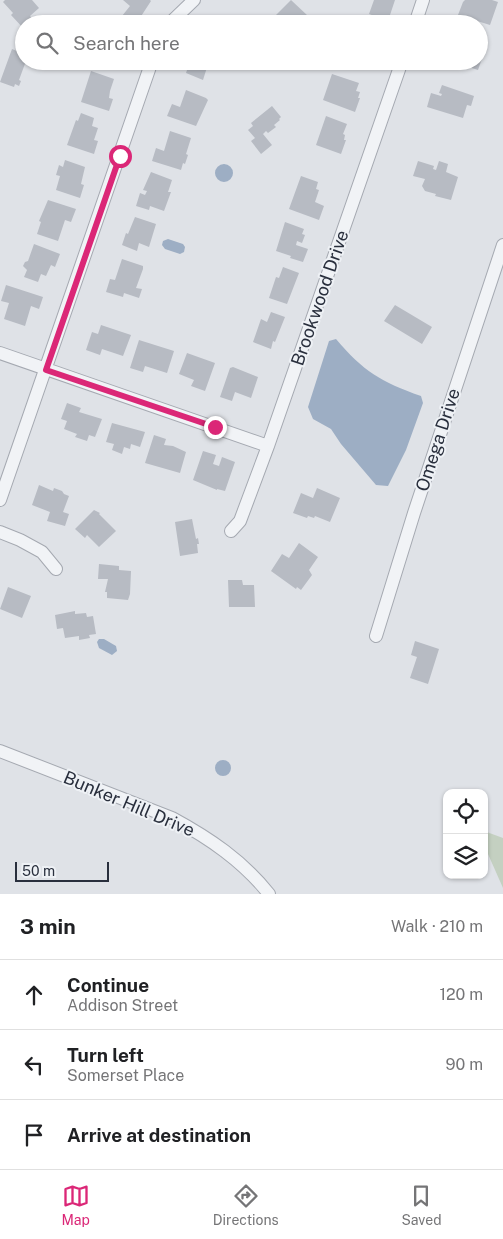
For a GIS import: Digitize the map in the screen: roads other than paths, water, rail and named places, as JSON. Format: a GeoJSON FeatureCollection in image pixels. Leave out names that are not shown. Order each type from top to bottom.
{"type":"FeatureCollection","features":[{"type":"Feature","properties":{"kind":"street"},"geometry":{"type":"LineString","coordinates":[[178,15],[194,0]]}},
{"type":"Feature","properties":{"kind":"street"},"geometry":{"type":"LineString","coordinates":[[418,15],[423,0]]}},
{"type":"Feature","properties":{"kind":"street"},"geometry":{"type":"LineString","coordinates":[[0,500],[149,70]]}},
{"type":"Feature","properties":{"kind":"street","name":"Brookwood Drive"},"geometry":{"type":"LineString","coordinates":[[231,531],[240,522],[268,446],[399,70]]}},
{"type":"Feature","properties":{"kind":"street","name":"Omega Drive"},"geometry":{"type":"LineString","coordinates":[[376,636],[411,522],[503,245]]}},
{"type":"Feature","properties":{"kind":"street"},"geometry":{"type":"LineString","coordinates":[[0,353],[268,446]]}},
{"type":"Feature","properties":{"kind":"street"},"geometry":{"type":"LineString","coordinates":[[0,532],[42,552],[56,569]]}},
{"type":"Feature","properties":{"kind":"street","name":"Bunker Hill Drive"},"geometry":{"type":"LineString","coordinates":[[0,750],[172,818],[196,831],[243,866],[269,894]]}},
{"type":"Feature","properties":{"kind":"water"},"geometry":{"type":"Polygon","coordinates":[[[224,164],[230,167],[233,173],[230,179],[224,182],[218,179],[215,173],[218,167],[224,164]]]}},
{"type":"Feature","properties":{"kind":"water"},"geometry":{"type":"Polygon","coordinates":[[[168,239],[183,244],[185,247],[184,252],[180,254],[165,249],[162,245],[163,241],[168,239]]]}},
{"type":"Feature","properties":{"kind":"water"},"geometry":{"type":"Polygon","coordinates":[[[336,339],[355,359],[374,374],[395,386],[421,396],[423,403],[406,450],[388,486],[376,485],[341,444],[331,429],[313,419],[308,407],[329,341],[336,339]]]}},
{"type":"Feature","properties":{"kind":"water"},"geometry":{"type":"Polygon","coordinates":[[[99,639],[104,639],[116,646],[117,651],[112,655],[99,648],[97,642],[99,639]]]}},
{"type":"Feature","properties":{"kind":"water"},"geometry":{"type":"Polygon","coordinates":[[[220,760],[226,760],[231,765],[229,774],[220,776],[215,771],[215,765],[220,760]]]}}]}
